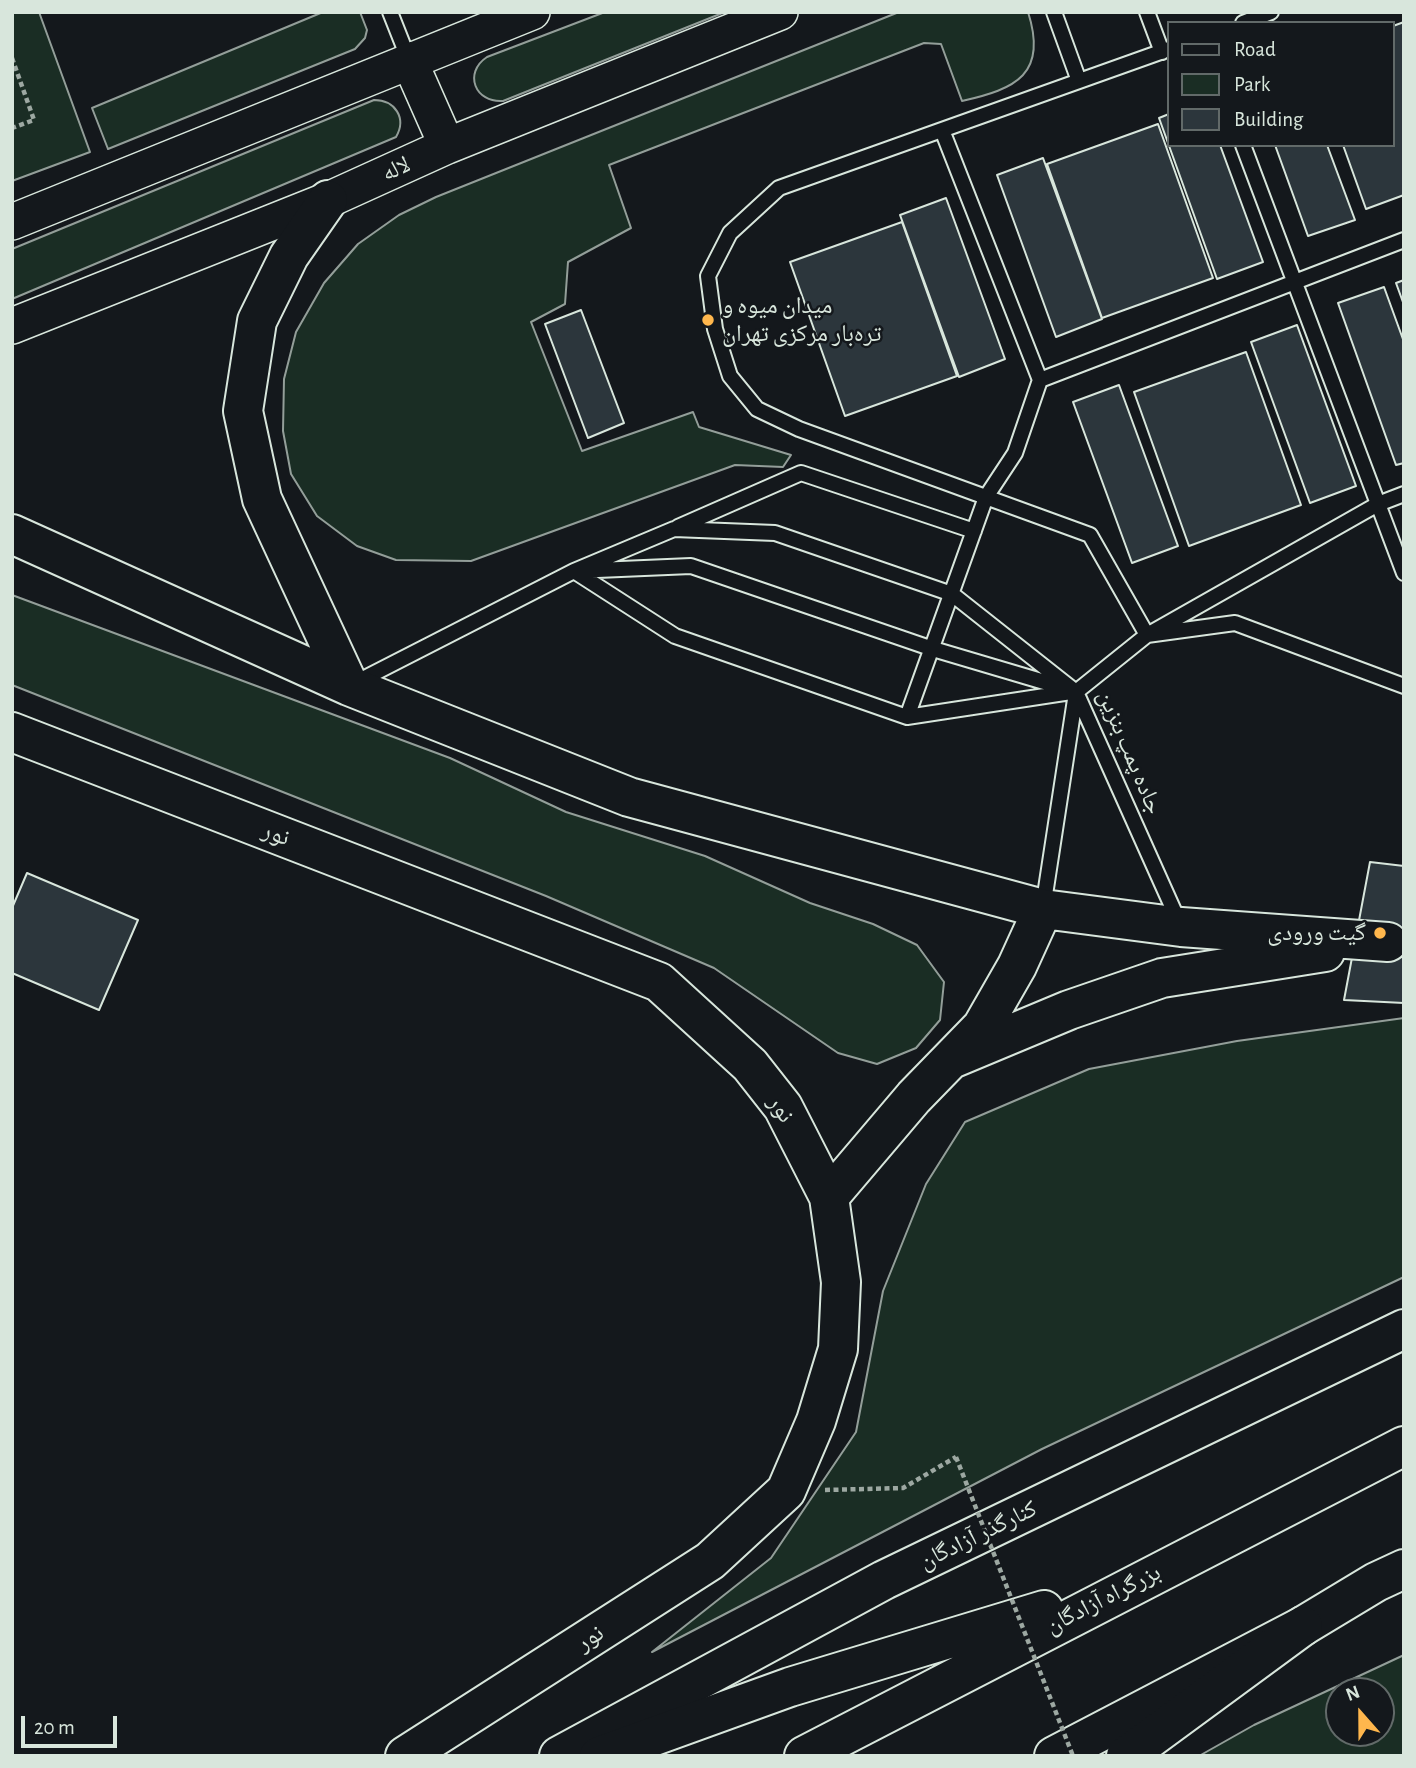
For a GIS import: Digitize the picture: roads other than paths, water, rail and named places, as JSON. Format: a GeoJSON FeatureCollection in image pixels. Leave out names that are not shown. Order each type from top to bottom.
{"type":"FeatureCollection","features":[{"type":"Feature","properties":{"kind":"main road"},"geometry":{"type":"LineString","coordinates":[[328,200],[289,256],[257,321],[243,411],[262,499],[349,686]]}},
{"type":"Feature","properties":{"kind":"main road"},"geometry":{"type":"LineString","coordinates":[[12,534],[349,686],[629,797],[1043,909],[1181,927],[1396,941]]}},
{"type":"Feature","properties":{"kind":"main road","name":"نور"},"geometry":{"type":"LineString","coordinates":[[12,732],[659,982],[758,1076],[783,1107],[829,1197],[841,1282],[838,1349],[816,1421],[786,1491],[710,1560],[405,1756]]}},
{"type":"Feature","properties":{"kind":"main road"},"geometry":{"type":"LineString","coordinates":[[829,1197],[915,1097],[982,1027],[1017,966],[1043,909]]}},
{"type":"Feature","properties":{"kind":"main road"},"geometry":{"type":"LineString","coordinates":[[954,1058],[1069,1010],[1162,978],[1396,941]]}},
{"type":"Feature","properties":{"kind":"main road","name":"کنارگذر آزادگان"},"geometry":{"type":"LineString","coordinates":[[559,1756],[884,1580],[1404,1329]]}},
{"type":"Feature","properties":{"kind":"main road","name":"بزرگراه آزادگان"},"geometry":{"type":"LineString","coordinates":[[804,1756],[1133,1583],[1404,1446]]}},
{"type":"Feature","properties":{"kind":"main road"},"geometry":{"type":"LineString","coordinates":[[1054,1756],[1303,1626],[1394,1575]]}},
{"type":"Feature","properties":{"kind":"main road"},"geometry":{"type":"LineString","coordinates":[[599,1756],[790,1687],[1133,1583]]}},
{"type":"Feature","properties":{"kind":"main road"},"geometry":{"type":"LineString","coordinates":[[1126,1756],[1303,1626]]}},
{"type":"Feature","properties":{"kind":"street"},"geometry":{"type":"LineString","coordinates":[[12,222],[532,12]]}},
{"type":"Feature","properties":{"kind":"street","name":"لاله"},"geometry":{"type":"LineString","coordinates":[[12,326],[328,200],[447,146],[780,12]]}},
{"type":"Feature","properties":{"kind":"street"},"geometry":{"type":"LineString","coordinates":[[409,60],[447,146]]}},
{"type":"Feature","properties":{"kind":"lane"},"geometry":{"type":"LineString","coordinates":[[390,12],[409,60]]}},
{"type":"Feature","properties":{"kind":"lane"},"geometry":{"type":"LineString","coordinates":[[1054,12],[1079,81]]}},
{"type":"Feature","properties":{"kind":"lane"},"geometry":{"type":"LineString","coordinates":[[1147,12],[1166,50],[779,188],[730,233],[708,276],[715,329],[730,376],[757,409],[799,429],[1090,535],[1147,635],[1235,623],[1404,686]]}},
{"type":"Feature","properties":{"kind":"lane"},"geometry":{"type":"LineString","coordinates":[[1248,21],[1271,12]]}},
{"type":"Feature","properties":{"kind":"lane"},"geometry":{"type":"LineString","coordinates":[[907,717],[986,497],[1016,453],[1040,380],[942,130]]}},
{"type":"Feature","properties":{"kind":"lane"},"geometry":{"type":"LineString","coordinates":[[1243,147],[1404,573]]}},
{"type":"Feature","properties":{"kind":"lane"},"geometry":{"type":"LineString","coordinates":[[1040,380],[1404,240]]}},
{"type":"Feature","properties":{"kind":"lane"},"geometry":{"type":"LineString","coordinates":[[349,686],[574,571],[801,473],[974,531]]}},
{"type":"Feature","properties":{"kind":"lane","name":"جاده پمپ بنزین"},"geometry":{"type":"LineString","coordinates":[[1181,927],[1076,692],[1147,635],[1378,504],[1404,494]]}},
{"type":"Feature","properties":{"kind":"lane"},"geometry":{"type":"LineString","coordinates":[[674,529],[775,533],[952,594],[1076,692]]}},
{"type":"Feature","properties":{"kind":"lane"},"geometry":{"type":"LineString","coordinates":[[574,571],[691,566],[933,649],[1076,692]]}},
{"type":"Feature","properties":{"kind":"lane"},"geometry":{"type":"LineString","coordinates":[[574,571],[675,635],[907,717],[1076,692]]}},
{"type":"Feature","properties":{"kind":"lane"},"geometry":{"type":"LineString","coordinates":[[1043,909],[1076,692]]}},
{"type":"Feature","properties":{"kind":"place","name":"میدان میوه و تره‌بار مرکزی تهران"},"geometry":{"type":"Point","coordinates":[708,320]}},
{"type":"Feature","properties":{"kind":"place","name":"گیت ورودی"},"geometry":{"type":"Point","coordinates":[1380,933]}}]}
